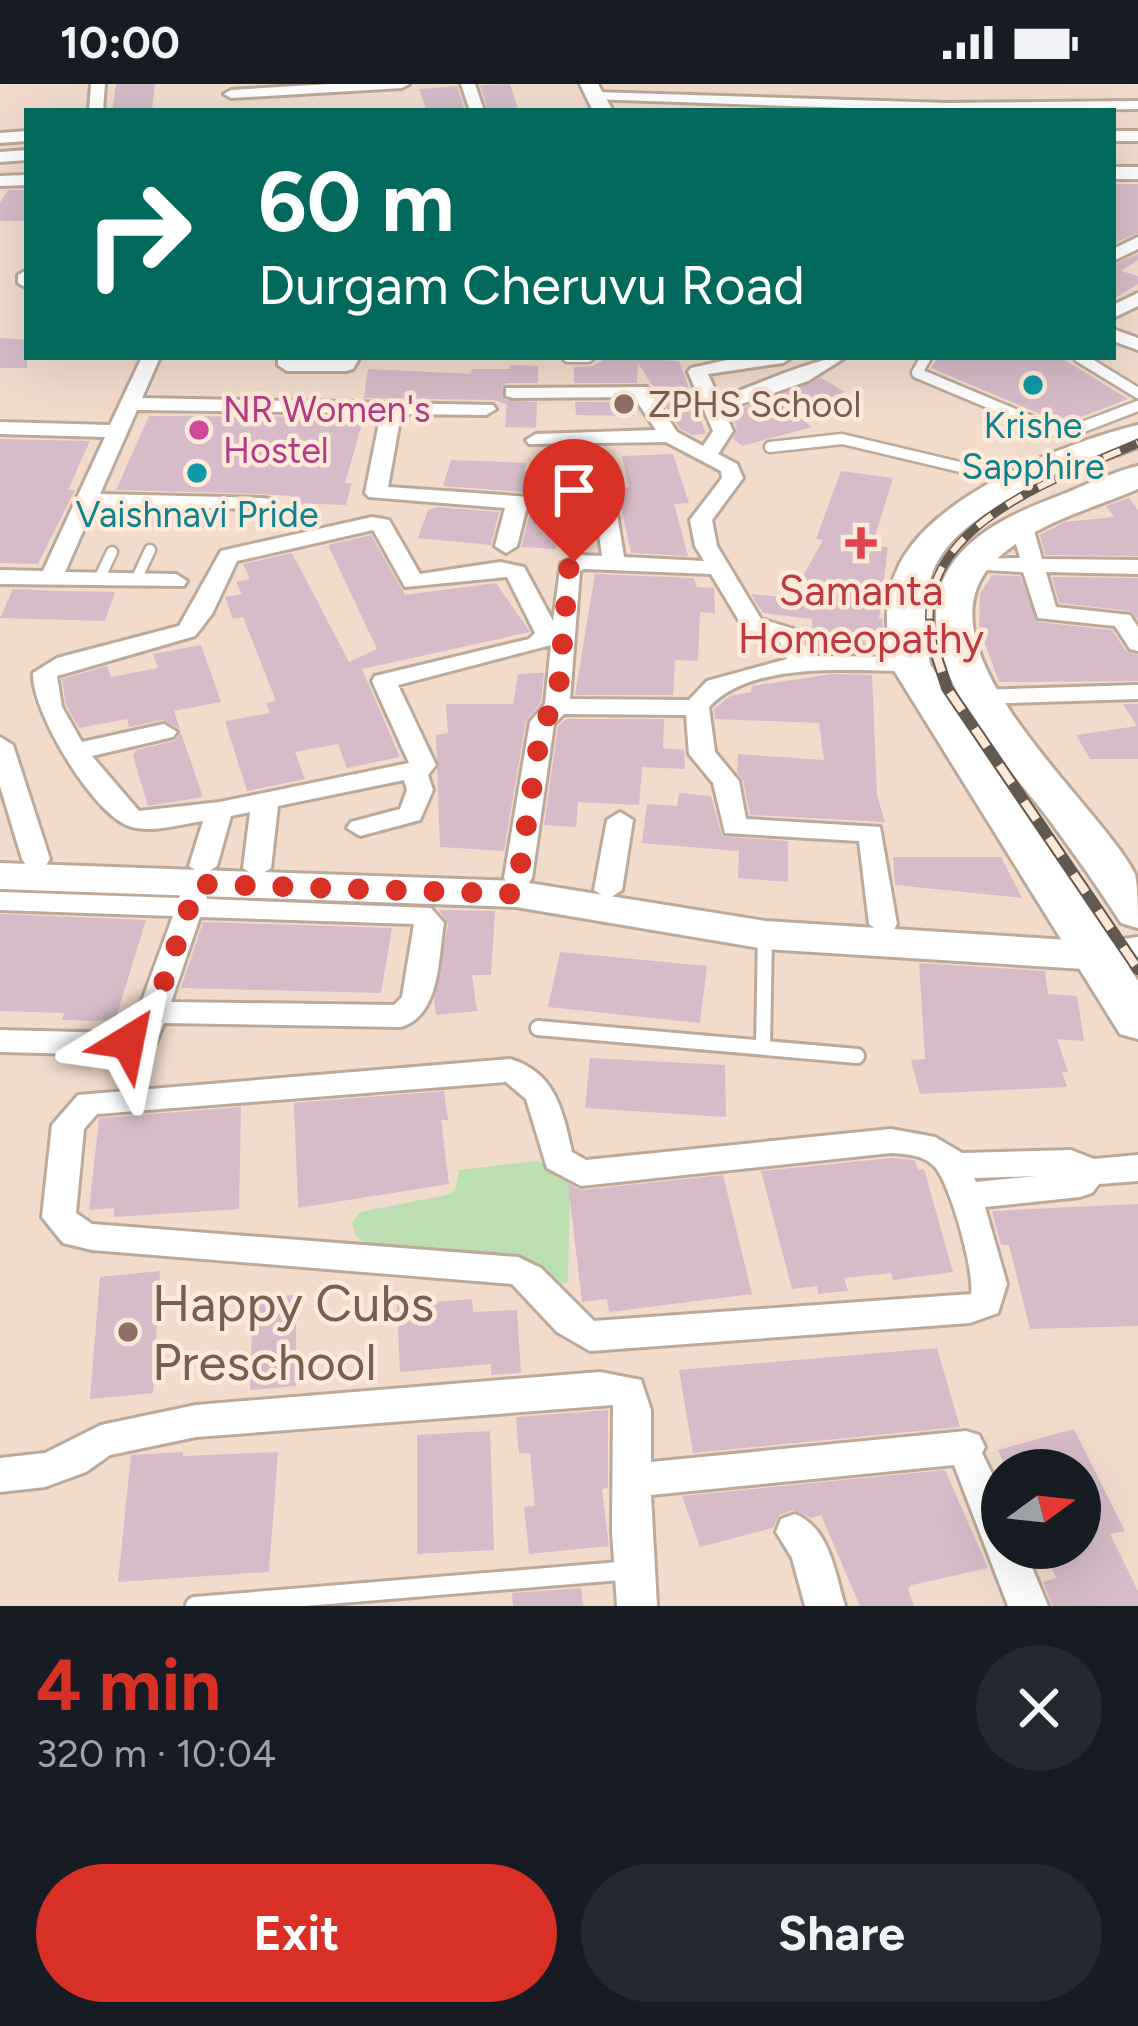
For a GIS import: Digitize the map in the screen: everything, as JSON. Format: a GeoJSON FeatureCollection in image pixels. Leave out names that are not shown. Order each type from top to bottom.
{"type":"FeatureCollection","features":[{"type":"Feature","properties":{"kind":"main road"},"geometry":{"type":"LineString","coordinates":[[1138,435],[1020,482],[947,525],[910,570],[903,612],[910,664],[1109,948],[1138,1021]]}},
{"type":"Feature","properties":{"kind":"main road"},"geometry":{"type":"LineString","coordinates":[[1138,476],[1028,546],[980,554],[956,593],[956,635],[980,697],[1138,912]]}},
{"type":"Feature","properties":{"kind":"main road"},"geometry":{"type":"LineString","coordinates":[[30,866],[197,886],[410,903],[517,886],[765,935],[1109,948],[1138,929]]}},
{"type":"Feature","properties":{"kind":"main road"},"geometry":{"type":"LineString","coordinates":[[197,886],[257,868],[608,890],[1109,948]]}},
{"type":"Feature","properties":{"kind":"street"},"geometry":{"type":"LineString","coordinates":[[231,96],[402,84]]}},
{"type":"Feature","properties":{"kind":"street"},"geometry":{"type":"LineString","coordinates":[[936,84],[947,107]]}},
{"type":"Feature","properties":{"kind":"street"},"geometry":{"type":"LineString","coordinates":[[596,97],[723,106],[981,108]]}},
{"type":"Feature","properties":{"kind":"street"},"geometry":{"type":"LineString","coordinates":[[1046,108],[1138,105]]}},
{"type":"Feature","properties":{"kind":"street"},"geometry":{"type":"LineString","coordinates":[[1125,136],[1138,156]]}},
{"type":"Feature","properties":{"kind":"street"},"geometry":{"type":"LineString","coordinates":[[51,578],[150,360]]}},
{"type":"Feature","properties":{"kind":"street"},"geometry":{"type":"LineString","coordinates":[[286,360],[290,365],[346,365],[348,360]]}},
{"type":"Feature","properties":{"kind":"street"},"geometry":{"type":"LineString","coordinates":[[707,455],[722,435],[716,406],[699,377],[702,369],[762,360]]}},
{"type":"Feature","properties":{"kind":"street"},"geometry":{"type":"LineString","coordinates":[[716,406],[801,377],[832,360]]}},
{"type":"Feature","properties":{"kind":"street"},"geometry":{"type":"LineString","coordinates":[[513,392],[637,391],[644,393],[670,436]]}},
{"type":"Feature","properties":{"kind":"street"},"geometry":{"type":"LineString","coordinates":[[130,404],[486,409]]}},
{"type":"Feature","properties":{"kind":"street"},"geometry":{"type":"LineString","coordinates":[[392,409],[376,493],[513,506],[555,504],[558,489],[568,483],[602,483],[614,564]]}},
{"type":"Feature","properties":{"kind":"street"},"geometry":{"type":"LineString","coordinates":[[0,428],[114,431]]}},
{"type":"Feature","properties":{"kind":"street"},"geometry":{"type":"LineString","coordinates":[[536,440],[670,436],[730,468],[734,478],[701,520],[706,546],[752,624],[748,676]]}},
{"type":"Feature","properties":{"kind":"street"},"geometry":{"type":"LineString","coordinates":[[87,503],[262,504]]}},
{"type":"Feature","properties":{"kind":"street"},"geometry":{"type":"LineString","coordinates":[[87,503],[172,508]]}},
{"type":"Feature","properties":{"kind":"street"},"geometry":{"type":"LineString","coordinates":[[510,546],[513,506]]}},
{"type":"Feature","properties":{"kind":"street"},"geometry":{"type":"LineString","coordinates":[[372,523],[381,525],[413,582],[500,569],[516,572],[548,635],[537,644],[384,680],[423,765],[414,771],[220,810],[135,820],[73,752],[43,687],[45,673],[64,663],[188,631],[198,622],[218,570],[229,556],[372,523]]}},
{"type":"Feature","properties":{"kind":"street"},"geometry":{"type":"LineString","coordinates":[[1138,567],[1028,546],[1046,613],[1122,620],[1138,644]]}},
{"type":"Feature","properties":{"kind":"street"},"geometry":{"type":"LineString","coordinates":[[517,886],[542,722],[557,706],[569,568],[580,562],[720,568]]}},
{"type":"Feature","properties":{"kind":"street"},"geometry":{"type":"LineString","coordinates":[[0,577],[176,581]]}},
{"type":"Feature","properties":{"kind":"street"},"geometry":{"type":"LineString","coordinates":[[752,624],[789,635],[801,662]]}},
{"type":"Feature","properties":{"kind":"street"},"geometry":{"type":"LineString","coordinates":[[557,706],[658,711],[697,706],[716,686],[801,662],[910,664]]}},
{"type":"Feature","properties":{"kind":"street"},"geometry":{"type":"LineString","coordinates":[[980,697],[1138,692]]}},
{"type":"Feature","properties":{"kind":"street"},"geometry":{"type":"LineString","coordinates":[[697,706],[702,754],[726,781],[734,827],[871,833],[883,924]]}},
{"type":"Feature","properties":{"kind":"street"},"geometry":{"type":"LineString","coordinates":[[73,752],[164,732]]}},
{"type":"Feature","properties":{"kind":"street"},"geometry":{"type":"LineString","coordinates":[[0,745],[30,866]]}},
{"type":"Feature","properties":{"kind":"street"},"geometry":{"type":"LineString","coordinates":[[360,828],[411,814],[420,790],[414,771]]}},
{"type":"Feature","properties":{"kind":"street"},"geometry":{"type":"LineString","coordinates":[[257,868],[265,801]]}},
{"type":"Feature","properties":{"kind":"street"},"geometry":{"type":"LineString","coordinates":[[0,1041],[128,1042],[146,1035],[220,810]]}},
{"type":"Feature","properties":{"kind":"street"},"geometry":{"type":"LineString","coordinates":[[608,890],[620,820]]}},
{"type":"Feature","properties":{"kind":"street"},"geometry":{"type":"LineString","coordinates":[[0,901],[197,886]]}},
{"type":"Feature","properties":{"kind":"street"},"geometry":{"type":"LineString","coordinates":[[155,1012],[401,1016],[416,1001],[430,930],[428,918],[410,903]]}},
{"type":"Feature","properties":{"kind":"street"},"geometry":{"type":"LineString","coordinates":[[958,1181],[990,1284],[986,1303],[970,1310],[590,1336],[574,1329],[538,1280],[518,1271],[92,1237],[75,1234],[59,1217],[68,1125],[88,1103],[510,1070],[534,1083],[558,1160],[574,1171],[891,1142],[925,1146],[958,1181],[1080,1184],[1090,1172],[1138,1168]]}},
{"type":"Feature","properties":{"kind":"street"},"geometry":{"type":"LineString","coordinates":[[0,1475],[44,1470],[74,1460],[100,1441],[196,1421],[615,1388],[628,1391],[634,1410],[635,1588]]}},
{"type":"Feature","properties":{"kind":"street"},"geometry":{"type":"LineString","coordinates":[[636,1480],[969,1456],[981,1487]]}},
{"type":"Feature","properties":{"kind":"street"},"geometry":{"type":"LineString","coordinates":[[795,1532],[808,1550],[826,1606]]}},
{"type":"Feature","properties":{"kind":"street"},"geometry":{"type":"LineString","coordinates":[[1013,1569],[1028,1606]]}},
{"type":"Feature","properties":{"kind":"lane"},"geometry":{"type":"LineString","coordinates":[[924,360],[916,373],[1055,431],[1075,430],[1138,406]]}},
{"type":"Feature","properties":{"kind":"lane"},"geometry":{"type":"LineString","coordinates":[[1084,360],[1138,393]]}},
{"type":"Feature","properties":{"kind":"lane"},"geometry":{"type":"LineString","coordinates":[[770,447],[842,439],[1020,482]]}},
{"type":"Feature","properties":{"kind":"lane"},"geometry":{"type":"LineString","coordinates":[[136,580],[149,550]]}},
{"type":"Feature","properties":{"kind":"lane"},"geometry":{"type":"LineString","coordinates":[[99,580],[112,553]]}},
{"type":"Feature","properties":{"kind":"lane"},"geometry":{"type":"LineString","coordinates":[[763,1047],[765,935]]}},
{"type":"Feature","properties":{"kind":"lane"},"geometry":{"type":"LineString","coordinates":[[538,1028],[857,1056]]}},
{"type":"Feature","properties":{"kind":"lane"},"geometry":{"type":"LineString","coordinates":[[195,1606],[635,1588]]}},
{"type":"Feature","properties":{"kind":"green space"},"geometry":{"type":"Polygon","coordinates":[[[536,1161],[556,1167],[570,1185],[568,1282],[559,1284],[527,1261],[374,1251],[356,1236],[352,1223],[360,1212],[446,1195],[455,1191],[459,1170],[536,1161]]]}},
{"type":"Feature","properties":{"kind":"building"},"geometry":{"type":"Polygon","coordinates":[[[116,84],[155,84],[152,108],[112,108],[116,84]]]}},
{"type":"Feature","properties":{"kind":"building"},"geometry":{"type":"Polygon","coordinates":[[[510,84],[518,108],[487,108],[480,85],[510,84]]]}},
{"type":"Feature","properties":{"kind":"building"},"geometry":{"type":"Polygon","coordinates":[[[457,86],[464,108],[426,108],[419,89],[457,86]]]}},
{"type":"Feature","properties":{"kind":"building"},"geometry":{"type":"Polygon","coordinates":[[[1116,184],[1138,184],[1138,233],[1116,243],[1116,184]]]}},
{"type":"Feature","properties":{"kind":"building"},"geometry":{"type":"Polygon","coordinates":[[[8,190],[24,190],[24,221],[0,221],[0,203],[8,190]]]}},
{"type":"Feature","properties":{"kind":"building"},"geometry":{"type":"Polygon","coordinates":[[[1138,254],[1138,260],[1121,271],[1138,276],[1138,284],[1116,297],[1116,264],[1138,254]]]}},
{"type":"Feature","properties":{"kind":"building"},"geometry":{"type":"Polygon","coordinates":[[[0,338],[24,340],[27,368],[0,368],[0,338]]]}},
{"type":"Feature","properties":{"kind":"building"},"geometry":{"type":"Polygon","coordinates":[[[603,360],[679,361],[706,434],[692,435],[680,429],[638,363],[637,383],[574,383],[574,367],[603,360]]]}},
{"type":"Feature","properties":{"kind":"building","name":"Krishe Sapphire"},"geometry":{"type":"Polygon","coordinates":[[[936,360],[1065,360],[1128,399],[1073,420],[1057,421],[931,368],[936,360]]]}},
{"type":"Feature","properties":{"kind":"building"},"geometry":{"type":"Polygon","coordinates":[[[510,365],[538,366],[538,383],[506,383],[502,388],[505,400],[537,402],[536,428],[505,427],[507,404],[493,400],[364,398],[368,369],[471,374],[472,369],[510,369],[510,365]]]}},
{"type":"Feature","properties":{"kind":"building"},"geometry":{"type":"Polygon","coordinates":[[[821,378],[845,392],[791,411],[812,427],[742,446],[733,439],[737,429],[730,413],[821,378]]]}},
{"type":"Feature","properties":{"kind":"building"},"geometry":{"type":"Polygon","coordinates":[[[575,402],[632,402],[634,416],[576,415],[575,402]]]}},
{"type":"Feature","properties":{"kind":"building"},"geometry":{"type":"Polygon","coordinates":[[[149,416],[364,417],[345,483],[352,483],[346,505],[289,503],[291,496],[262,494],[116,490],[149,416]]]}},
{"type":"Feature","properties":{"kind":"building"},"geometry":{"type":"Polygon","coordinates":[[[0,439],[90,441],[68,490],[75,490],[38,564],[0,563],[0,439]]]}},
{"type":"Feature","properties":{"kind":"building"},"geometry":{"type":"Polygon","coordinates":[[[673,454],[689,503],[674,504],[688,556],[631,553],[617,488],[629,487],[622,456],[673,454]]]}},
{"type":"Feature","properties":{"kind":"building"},"geometry":{"type":"Polygon","coordinates":[[[451,460],[526,463],[524,471],[540,477],[536,493],[443,486],[451,460]]]}},
{"type":"Feature","properties":{"kind":"building"},"geometry":{"type":"Polygon","coordinates":[[[841,471],[893,478],[872,546],[888,547],[879,619],[883,619],[883,640],[864,639],[867,652],[813,652],[812,619],[763,613],[751,594],[791,598],[823,540],[816,539],[841,471]]]}},
{"type":"Feature","properties":{"kind":"building"},"geometry":{"type":"Polygon","coordinates":[[[589,495],[593,522],[561,524],[556,549],[521,547],[530,514],[560,514],[573,496],[589,495]]]}},
{"type":"Feature","properties":{"kind":"building"},"geometry":{"type":"Polygon","coordinates":[[[1129,498],[1138,510],[1138,556],[1045,555],[1040,535],[1065,522],[1114,517],[1106,506],[1129,498]]]}},
{"type":"Feature","properties":{"kind":"building"},"geometry":{"type":"Polygon","coordinates":[[[428,510],[499,512],[491,545],[418,538],[428,510]]]}},
{"type":"Feature","properties":{"kind":"building"},"geometry":{"type":"Polygon","coordinates":[[[107,511],[214,513],[208,528],[101,526],[107,511]]]}},
{"type":"Feature","properties":{"kind":"building"},"geometry":{"type":"Polygon","coordinates":[[[371,535],[405,595],[496,583],[530,632],[362,669],[400,757],[347,768],[338,744],[295,752],[305,779],[247,791],[225,721],[270,713],[266,703],[276,701],[243,617],[233,619],[225,597],[242,594],[236,582],[250,579],[243,564],[292,553],[349,662],[377,649],[328,545],[371,535]]]}},
{"type":"Feature","properties":{"kind":"building"},"geometry":{"type":"Polygon","coordinates":[[[595,574],[694,578],[697,587],[714,588],[715,613],[700,612],[698,661],[675,660],[673,695],[575,695],[595,574]]]}},
{"type":"Feature","properties":{"kind":"building"},"geometry":{"type":"Polygon","coordinates":[[[992,575],[1020,576],[1038,622],[1112,630],[1126,651],[1138,655],[1138,681],[999,682],[979,627],[980,594],[992,575]]]}},
{"type":"Feature","properties":{"kind":"building"},"geometry":{"type":"Polygon","coordinates":[[[1052,577],[1138,578],[1138,619],[1130,611],[1059,603],[1052,577]]]}},
{"type":"Feature","properties":{"kind":"building"},"geometry":{"type":"Polygon","coordinates":[[[13,589],[115,592],[105,621],[0,618],[13,589]]]}},
{"type":"Feature","properties":{"kind":"building"},"geometry":{"type":"Polygon","coordinates":[[[201,645],[221,702],[174,711],[180,729],[163,720],[129,727],[127,719],[79,728],[66,705],[62,679],[107,666],[111,677],[158,668],[153,654],[201,645]]]}},
{"type":"Feature","properties":{"kind":"building"},"geometry":{"type":"Polygon","coordinates":[[[544,673],[541,702],[526,721],[504,851],[440,847],[436,735],[448,733],[446,704],[513,704],[518,674],[544,673]]]}},
{"type":"Feature","properties":{"kind":"building"},"geometry":{"type":"Polygon","coordinates":[[[832,674],[872,675],[877,795],[885,822],[750,815],[737,772],[738,754],[824,760],[819,723],[715,719],[714,709],[730,696],[751,692],[752,686],[832,674]]]}},
{"type":"Feature","properties":{"kind":"building"},"geometry":{"type":"Polygon","coordinates":[[[1123,704],[1138,704],[1138,759],[1090,759],[1076,735],[1137,726],[1123,704]]]}},
{"type":"Feature","properties":{"kind":"building"},"geometry":{"type":"Polygon","coordinates":[[[566,719],[664,719],[663,748],[684,750],[685,769],[642,767],[639,805],[578,802],[576,827],[544,825],[558,726],[566,719]]]}},
{"type":"Feature","properties":{"kind":"building"},"geometry":{"type":"Polygon","coordinates":[[[181,733],[203,797],[148,806],[133,756],[136,750],[174,741],[181,733]]]}},
{"type":"Feature","properties":{"kind":"building"},"geometry":{"type":"Polygon","coordinates":[[[679,793],[711,796],[722,836],[788,841],[788,882],[738,878],[739,851],[642,843],[647,804],[677,806],[679,793]]]}},
{"type":"Feature","properties":{"kind":"building"},"geometry":{"type":"Polygon","coordinates":[[[893,857],[1001,857],[1022,898],[895,885],[893,857]]]}},
{"type":"Feature","properties":{"kind":"building"},"geometry":{"type":"Polygon","coordinates":[[[439,910],[495,911],[491,975],[472,975],[477,1011],[436,1015],[434,1001],[448,924],[439,910]]]}},
{"type":"Feature","properties":{"kind":"building"},"geometry":{"type":"Polygon","coordinates":[[[0,914],[146,920],[115,1021],[0,1011],[0,914]]]}},
{"type":"Feature","properties":{"kind":"building"},"geometry":{"type":"Polygon","coordinates":[[[203,922],[392,928],[381,993],[181,988],[203,922]]]}},
{"type":"Feature","properties":{"kind":"building"},"geometry":{"type":"Polygon","coordinates":[[[560,952],[707,966],[700,1023],[548,1007],[560,952]]]}},
{"type":"Feature","properties":{"kind":"building"},"geometry":{"type":"Polygon","coordinates":[[[919,963],[1045,971],[1048,994],[1077,996],[1084,1041],[1057,1039],[1068,1072],[1062,1072],[1067,1087],[920,1094],[911,1060],[925,1059],[919,963]]]}},
{"type":"Feature","properties":{"kind":"building"},"geometry":{"type":"Polygon","coordinates":[[[590,1058],[725,1065],[726,1117],[585,1108],[590,1058]]]}},
{"type":"Feature","properties":{"kind":"building"},"geometry":{"type":"Polygon","coordinates":[[[444,1091],[448,1120],[441,1120],[449,1184],[298,1208],[294,1103],[444,1091]]]}},
{"type":"Feature","properties":{"kind":"building"},"geometry":{"type":"Polygon","coordinates":[[[241,1107],[239,1209],[114,1217],[114,1208],[89,1210],[99,1118],[241,1107]]]}},
{"type":"Feature","properties":{"kind":"building"},"geometry":{"type":"Polygon","coordinates":[[[891,1158],[915,1160],[918,1170],[924,1169],[953,1272],[893,1280],[891,1273],[844,1278],[848,1291],[818,1294],[817,1286],[792,1289],[761,1171],[891,1158]]]}},
{"type":"Feature","properties":{"kind":"building"},"geometry":{"type":"Polygon","coordinates":[[[723,1175],[752,1294],[609,1312],[607,1299],[582,1302],[568,1184],[581,1190],[723,1175]]]}},
{"type":"Feature","properties":{"kind":"building"},"geometry":{"type":"Polygon","coordinates":[[[1138,1204],[1138,1326],[1030,1329],[1009,1245],[1001,1245],[992,1211],[1138,1204]]]}},
{"type":"Feature","properties":{"kind":"building"},"geometry":{"type":"Polygon","coordinates":[[[160,1271],[153,1393],[90,1399],[100,1277],[160,1271]]]}},
{"type":"Feature","properties":{"kind":"building"},"geometry":{"type":"Polygon","coordinates":[[[296,1295],[296,1386],[250,1390],[253,1298],[296,1295]]]}},
{"type":"Feature","properties":{"kind":"building"},"geometry":{"type":"Polygon","coordinates":[[[472,1299],[473,1312],[517,1310],[521,1373],[491,1375],[491,1364],[400,1372],[397,1305],[472,1299]]]}},
{"type":"Feature","properties":{"kind":"building"},"geometry":{"type":"Polygon","coordinates":[[[937,1348],[960,1427],[693,1453],[679,1370],[937,1348]]]}},
{"type":"Feature","properties":{"kind":"building"},"geometry":{"type":"Polygon","coordinates":[[[608,1410],[608,1488],[602,1489],[609,1546],[529,1554],[524,1507],[535,1506],[530,1453],[519,1454],[516,1417],[608,1410]]]}},
{"type":"Feature","properties":{"kind":"building"},"geometry":{"type":"Polygon","coordinates":[[[1074,1429],[1084,1449],[1002,1449],[1074,1429]]]}},
{"type":"Feature","properties":{"kind":"building"},"geometry":{"type":"Polygon","coordinates":[[[490,1431],[494,1550],[417,1554],[417,1435],[490,1431]]]}},
{"type":"Feature","properties":{"kind":"building"},"geometry":{"type":"Polygon","coordinates":[[[183,1452],[183,1456],[278,1452],[269,1572],[118,1582],[131,1455],[183,1452]]]}},
{"type":"Feature","properties":{"kind":"building"},"geometry":{"type":"Polygon","coordinates":[[[945,1470],[981,1552],[984,1569],[912,1585],[908,1589],[914,1606],[860,1606],[821,1515],[811,1518],[794,1510],[779,1515],[773,1528],[700,1547],[682,1496],[945,1470]]]}},
{"type":"Feature","properties":{"kind":"building"},"geometry":{"type":"Polygon","coordinates":[[[1101,1483],[1125,1531],[1110,1534],[1138,1591],[1138,1606],[1052,1606],[1043,1582],[1056,1578],[1052,1569],[1101,1569],[1101,1483]]]}},
{"type":"Feature","properties":{"kind":"building"},"geometry":{"type":"Polygon","coordinates":[[[581,1588],[583,1606],[513,1606],[512,1593],[581,1588]]]}},
{"type":"Feature","properties":{"kind":"railway"},"geometry":{"type":"LineString","coordinates":[[936,654],[930,611],[939,574],[960,543],[1026,494],[1138,443]]}},
{"type":"Feature","properties":{"kind":"railway"},"geometry":{"type":"LineString","coordinates":[[935,651],[947,688],[1138,969]]}},
{"type":"Feature","properties":{"kind":"place","name":"Krishe Sapphire"},"geometry":{"type":"Point","coordinates":[1033,385]}},
{"type":"Feature","properties":{"kind":"place","name":"ZPHS School"},"geometry":{"type":"Point","coordinates":[624,404]}},
{"type":"Feature","properties":{"kind":"place","name":"NR Women's Hostel"},"geometry":{"type":"Point","coordinates":[199,430]}},
{"type":"Feature","properties":{"kind":"place","name":"Vaishnavi Pride"},"geometry":{"type":"Point","coordinates":[197,473]}},
{"type":"Feature","properties":{"kind":"place","name":"Samanta Homeopathy"},"geometry":{"type":"Point","coordinates":[861,543]}},
{"type":"Feature","properties":{"kind":"place","name":"Happy Cubs Preschool"},"geometry":{"type":"Point","coordinates":[128,1332]}},
{"type":"Feature","properties":{"kind":"route"},"geometry":{"type":"LineString","coordinates":[[128,1042],[146,1035],[197,884],[516,894],[542,722],[557,706],[569,568],[574,562]]}}]}
